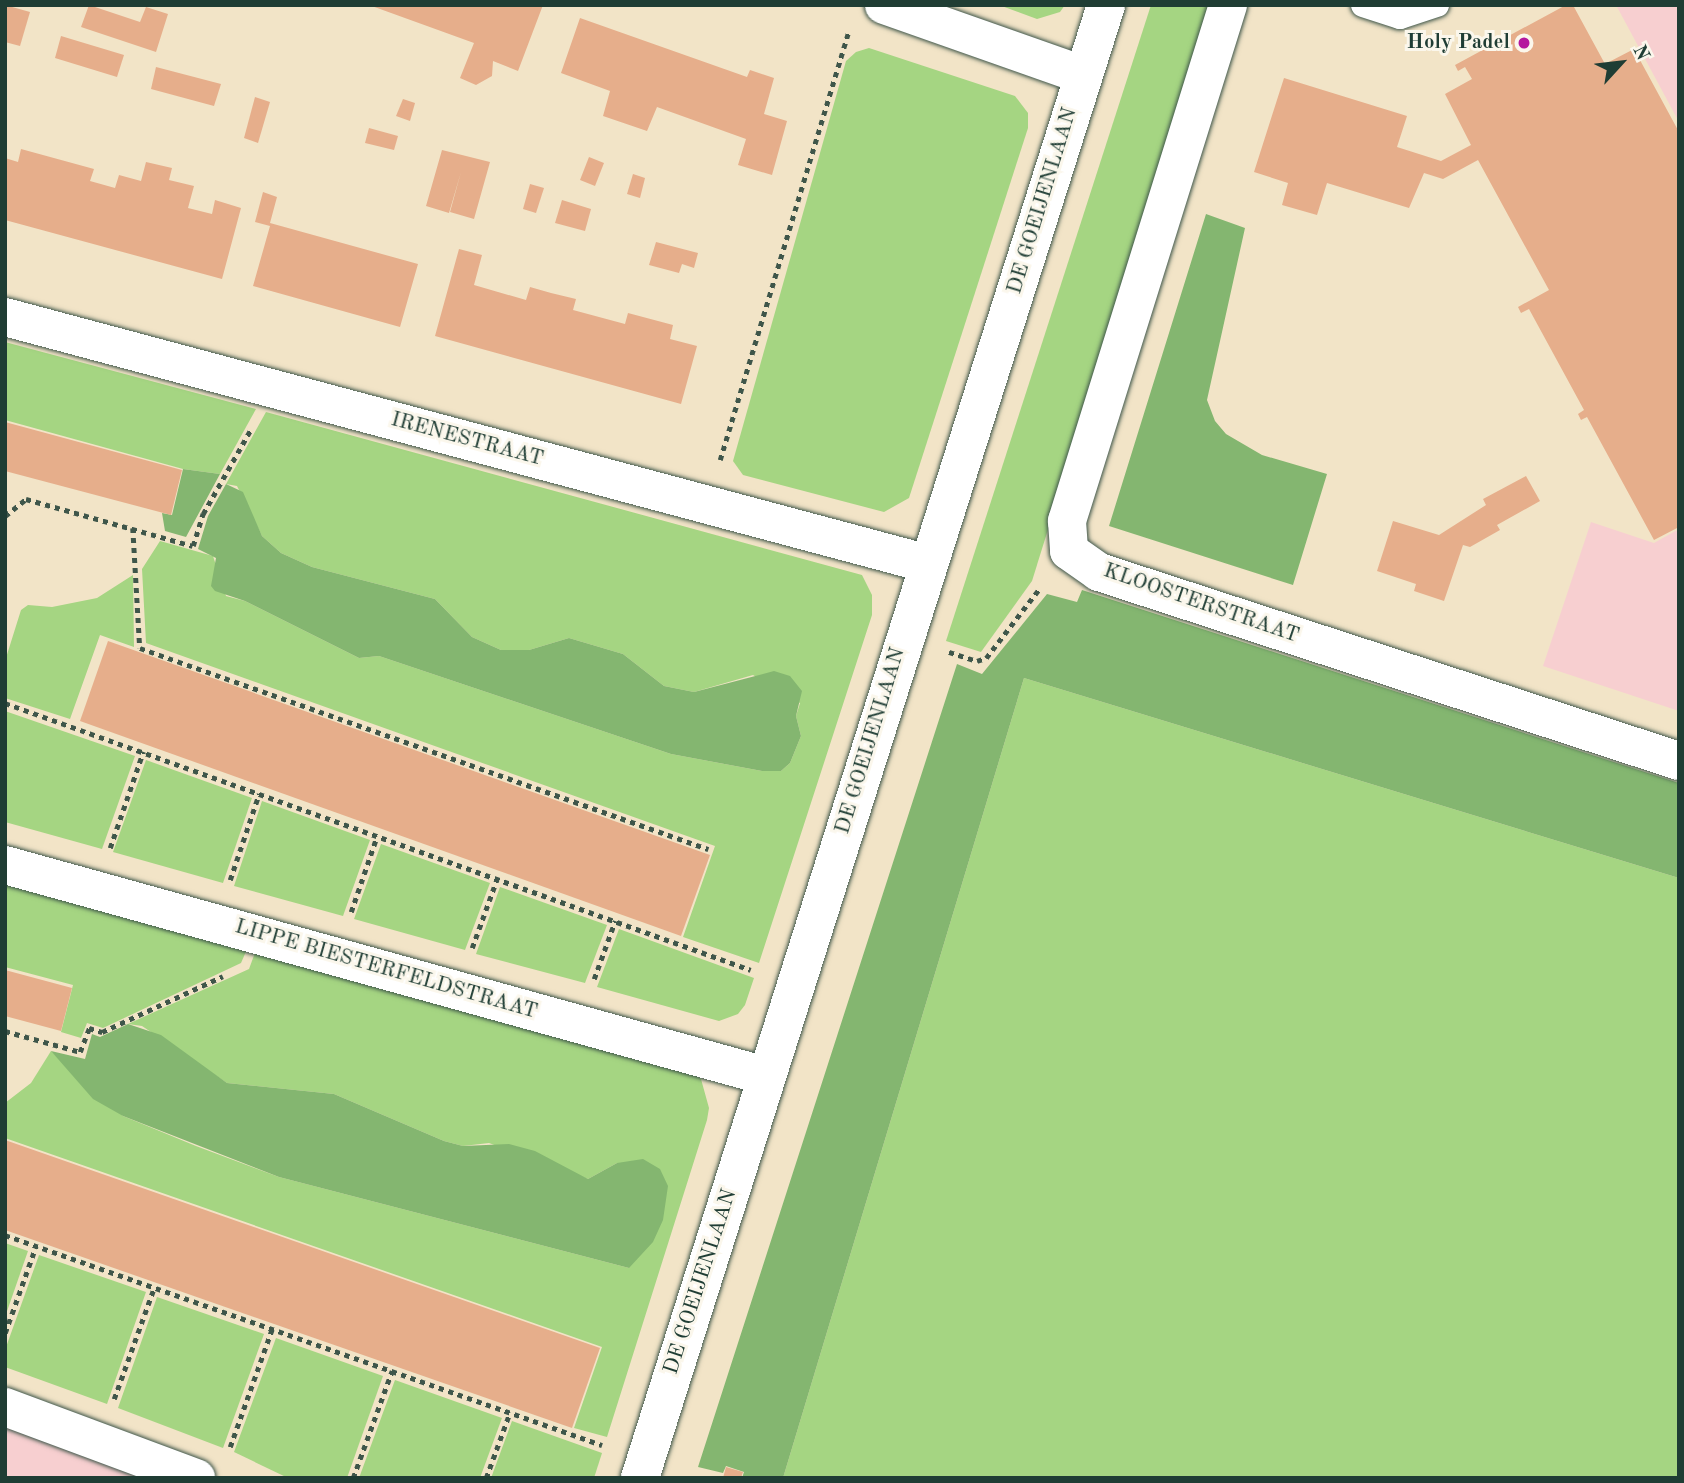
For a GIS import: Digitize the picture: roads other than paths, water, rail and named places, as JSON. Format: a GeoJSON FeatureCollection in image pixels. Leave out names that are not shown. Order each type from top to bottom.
{"type":"FeatureCollection","features":[{"type":"Feature","properties":{"kind":"street","name":"DE GOEIJENLAAN"},"geometry":{"type":"LineString","coordinates":[[642,1469],[1106,5]]}},
{"type":"Feature","properties":{"kind":"street","name":"KLOOSTERSTRAAT"},"geometry":{"type":"LineString","coordinates":[[1228,5],[1068,521],[1069,551],[1099,572],[1679,761]]}},
{"type":"Feature","properties":{"kind":"street"},"geometry":{"type":"LineString","coordinates":[[868,12],[1083,75]]}},
{"type":"Feature","properties":{"kind":"street","name":"IRENESTRAAT"},"geometry":{"type":"LineString","coordinates":[[5,317],[929,564]]}},
{"type":"Feature","properties":{"kind":"street","name":"LIPPE BIESTERFELDSTRAAT"},"geometry":{"type":"LineString","coordinates":[[5,865],[766,1076]]}},
{"type":"Feature","properties":{"kind":"street"},"geometry":{"type":"LineString","coordinates":[[5,1407],[196,1478]]}},
{"type":"Feature","properties":{"kind":"lane"},"geometry":{"type":"LineString","coordinates":[[1363,5],[1400,17],[1437,5]]}},
{"type":"Feature","properties":{"kind":"place","name":"Holy Padel"},"geometry":{"type":"Point","coordinates":[1524,43]}}]}
